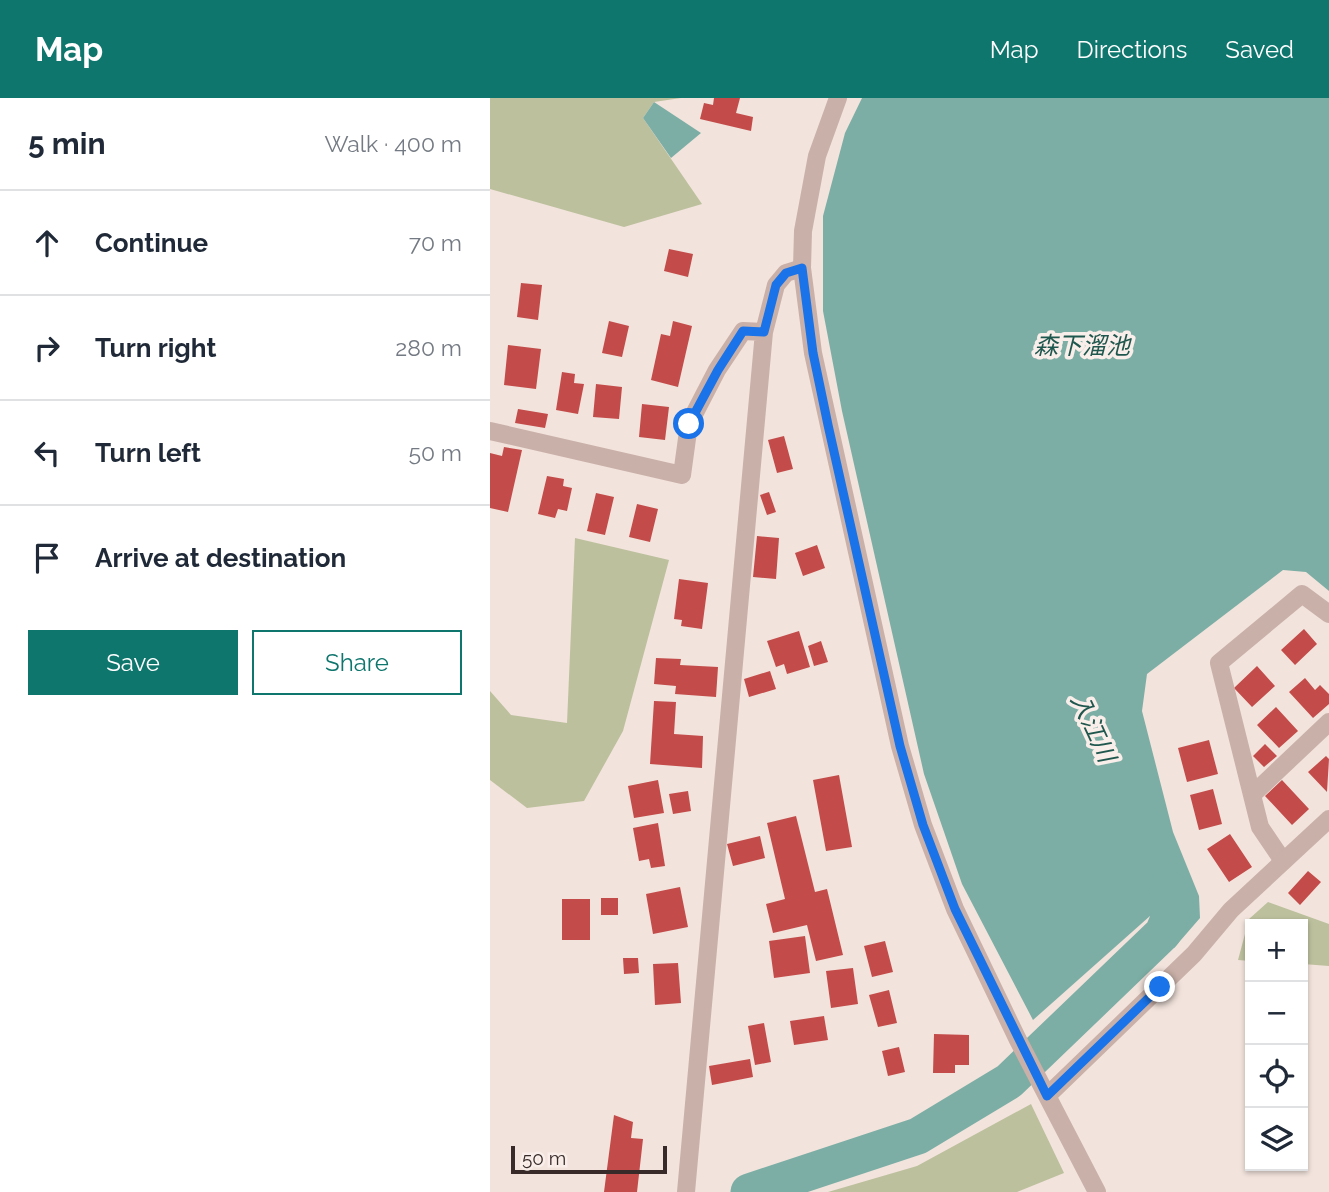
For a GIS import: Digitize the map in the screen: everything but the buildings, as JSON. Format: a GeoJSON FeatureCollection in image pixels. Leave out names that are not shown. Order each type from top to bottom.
{"type":"FeatureCollection","features":[{"type":"Feature","properties":{"kind":"street"},"geometry":{"type":"LineString","coordinates":[[838,98],[817,156],[803,231],[802,268],[813,353],[904,759],[923,825],[955,909],[1018,1040],[1097,1192]]}},
{"type":"Feature","properties":{"kind":"street"},"geometry":{"type":"LineString","coordinates":[[686,1192],[764,332],[776,285],[786,273],[802,268]]}},
{"type":"Feature","properties":{"kind":"street"},"geometry":{"type":"LineString","coordinates":[[490,430],[682,475],[689,424],[718,370],[743,331],[764,332]]}},
{"type":"Feature","properties":{"kind":"street"},"geometry":{"type":"LineString","coordinates":[[1283,862],[1260,827],[1219,663],[1302,594],[1329,614]]}},
{"type":"Feature","properties":{"kind":"street"},"geometry":{"type":"LineString","coordinates":[[1252,795],[1329,722]]}},
{"type":"Feature","properties":{"kind":"street"},"geometry":{"type":"LineString","coordinates":[[1044,1090],[1194,954],[1231,910],[1329,819]]}},
{"type":"Feature","properties":{"kind":"green space"},"geometry":{"type":"Polygon","coordinates":[[[490,98],[681,98],[654,102],[643,118],[702,204],[624,227],[490,189],[490,98]]]}},
{"type":"Feature","properties":{"kind":"green space"},"geometry":{"type":"Polygon","coordinates":[[[575,538],[669,560],[623,731],[584,801],[527,808],[490,780],[490,691],[511,715],[567,723],[575,538]]]}},
{"type":"Feature","properties":{"kind":"green space"},"geometry":{"type":"Polygon","coordinates":[[[1268,902],[1329,924],[1329,966],[1308,964],[1308,919],[1249,919],[1268,902]]]}},
{"type":"Feature","properties":{"kind":"green space"},"geometry":{"type":"Polygon","coordinates":[[[1245,934],[1245,961],[1238,960],[1245,934]]]}},
{"type":"Feature","properties":{"kind":"green space"},"geometry":{"type":"Polygon","coordinates":[[[1031,1104],[1064,1173],[1017,1192],[828,1192],[917,1166],[1031,1104]]]}},
{"type":"Feature","properties":{"kind":"water","name":"森下溜池"},"geometry":{"type":"Polygon","coordinates":[[[862,98],[1329,98],[1329,591],[1306,572],[1283,570],[1147,674],[1142,711],[1173,832],[1199,896],[1200,918],[1174,948],[1150,916],[1033,1020],[962,884],[924,774],[842,411],[823,311],[823,216],[845,133],[862,98]]]}},
{"type":"Feature","properties":{"kind":"water"},"geometry":{"type":"Polygon","coordinates":[[[654,102],[701,133],[671,158],[643,118],[654,102]]]}},
{"type":"Feature","properties":{"kind":"waterway","name":"入江川"},"geometry":{"type":"LineString","coordinates":[[749,1192],[918,1136],[1009,1081],[1163,933],[1175,904],[1167,887]]}},
{"type":"Feature","properties":{"kind":"route"},"geometry":{"type":"LineString","coordinates":[[689,424],[743,331],[764,332],[776,285],[786,273],[802,268],[813,353],[828,425],[900,746],[923,825],[955,909],[1047,1096],[1160,987]]}}]}
